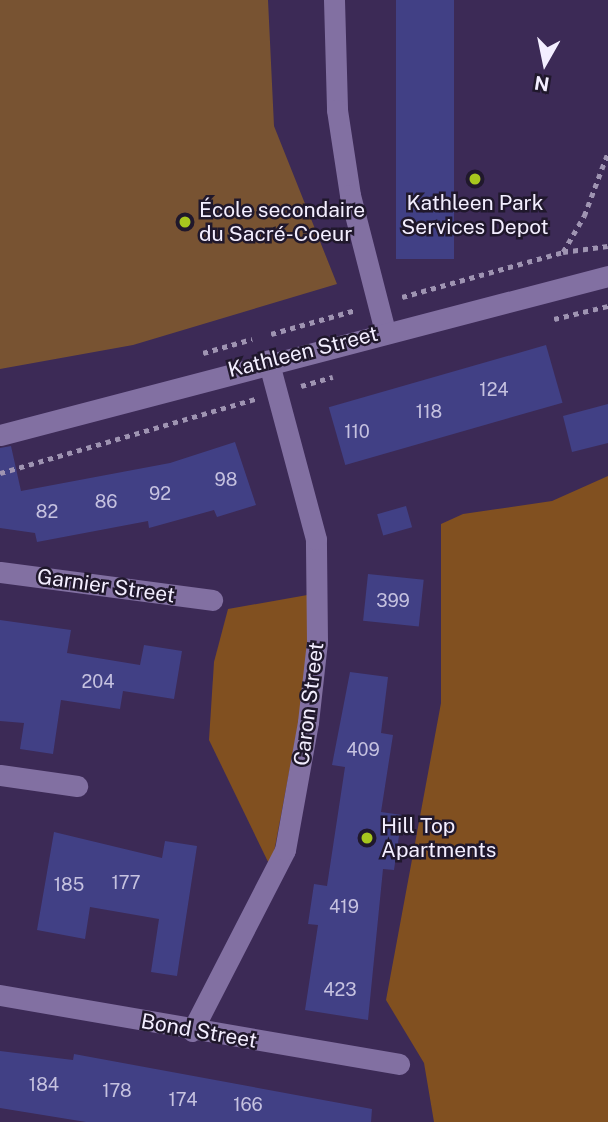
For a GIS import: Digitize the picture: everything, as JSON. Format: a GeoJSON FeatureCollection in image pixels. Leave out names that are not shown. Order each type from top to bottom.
{"type":"FeatureCollection","features":[{"type":"Feature","properties":{"kind":"street"},"geometry":{"type":"LineString","coordinates":[[334,0],[337,110],[385,331]]}},
{"type":"Feature","properties":{"kind":"street","name":"Kathleen Street"},"geometry":{"type":"LineString","coordinates":[[0,435],[268,360],[608,276]]}},
{"type":"Feature","properties":{"kind":"street","name":"Caron Street"},"geometry":{"type":"LineString","coordinates":[[192,1031],[285,850],[308,722],[317,642],[316,539],[268,360]]}},
{"type":"Feature","properties":{"kind":"street","name":"Garnier Street"},"geometry":{"type":"LineString","coordinates":[[0,572],[212,600]]}},
{"type":"Feature","properties":{"kind":"street"},"geometry":{"type":"LineString","coordinates":[[0,775],[77,786]]}},
{"type":"Feature","properties":{"kind":"street","name":"Bond Street"},"geometry":{"type":"LineString","coordinates":[[0,995],[192,1031],[399,1064]]}},
{"type":"Feature","properties":{"kind":"path"},"geometry":{"type":"LineString","coordinates":[[563,252],[584,216],[608,152]]}},
{"type":"Feature","properties":{"kind":"path"},"geometry":{"type":"LineString","coordinates":[[193,356],[563,252],[608,246]]}},
{"type":"Feature","properties":{"kind":"shaded area","name":"École secondaire du Sacré-Coeur"},"geometry":{"type":"Polygon","coordinates":[[[0,0],[268,0],[274,126],[337,284],[133,345],[0,369],[0,0]]]}},
{"type":"Feature","properties":{"kind":"shaded area"},"geometry":{"type":"Polygon","coordinates":[[[608,476],[608,1122],[434,1122],[424,1063],[386,1000],[441,703],[441,524],[463,514],[552,501],[608,476]]]}},
{"type":"Feature","properties":{"kind":"shaded area"},"geometry":{"type":"Polygon","coordinates":[[[313,594],[314,641],[271,868],[209,740],[214,662],[228,609],[313,594]]]}},
{"type":"Feature","properties":{"kind":"building"},"geometry":{"type":"Polygon","coordinates":[[[396,0],[454,0],[454,259],[396,259],[396,0]]]}},
{"type":"Feature","properties":{"kind":"building"},"geometry":{"type":"Polygon","coordinates":[[[546,345],[563,403],[345,465],[329,407],[546,345]]]}},
{"type":"Feature","properties":{"kind":"building"},"geometry":{"type":"Polygon","coordinates":[[[608,404],[608,443],[572,452],[563,416],[608,404]]]}},
{"type":"Feature","properties":{"kind":"building"},"geometry":{"type":"Polygon","coordinates":[[[235,442],[256,505],[217,517],[214,510],[149,528],[148,521],[37,542],[35,533],[0,528],[0,448],[11,446],[21,491],[170,463],[235,442]]]}},
{"type":"Feature","properties":{"kind":"building"},"geometry":{"type":"Polygon","coordinates":[[[406,506],[412,527],[383,535],[377,514],[406,506]]]}},
{"type":"Feature","properties":{"kind":"building"},"geometry":{"type":"Polygon","coordinates":[[[368,574],[424,580],[419,627],[363,621],[368,574]]]}},
{"type":"Feature","properties":{"kind":"building"},"geometry":{"type":"Polygon","coordinates":[[[0,620],[71,630],[67,653],[140,665],[144,645],[182,651],[174,699],[123,691],[120,709],[61,700],[53,754],[20,749],[24,723],[0,721],[0,620]]]}},
{"type":"Feature","properties":{"kind":"building"},"geometry":{"type":"Polygon","coordinates":[[[350,672],[388,677],[381,733],[393,735],[381,812],[402,815],[394,870],[383,869],[368,1020],[305,1010],[318,925],[308,924],[314,884],[327,886],[345,767],[332,765],[350,672]]]}},
{"type":"Feature","properties":{"kind":"building"},"geometry":{"type":"Polygon","coordinates":[[[54,832],[162,858],[165,841],[197,846],[177,976],[151,972],[159,919],[90,907],[85,939],[37,930],[54,832]]]}},
{"type":"Feature","properties":{"kind":"building"},"geometry":{"type":"Polygon","coordinates":[[[0,1051],[73,1060],[74,1054],[372,1109],[371,1122],[86,1122],[0,1108],[0,1051]]]}},
{"type":"Feature","properties":{"kind":"place","name":"Kathleen Park Services Depot"},"geometry":{"type":"Point","coordinates":[475,179]}},
{"type":"Feature","properties":{"kind":"place","name":"École secondaire du Sacré-Coeur"},"geometry":{"type":"Point","coordinates":[185,222]}},
{"type":"Feature","properties":{"kind":"place","name":"Hill Top Apartments"},"geometry":{"type":"Point","coordinates":[367,838]}}]}
